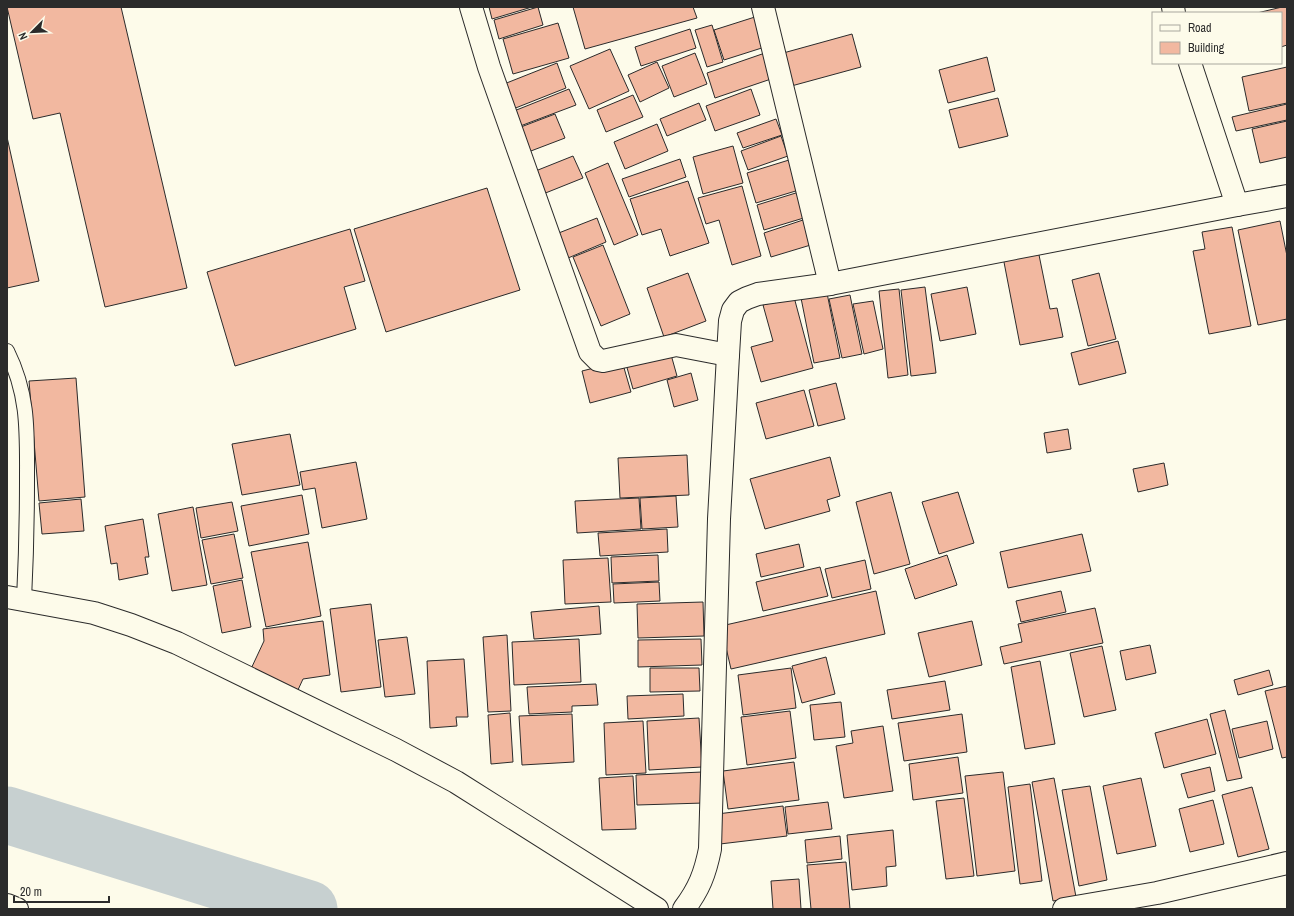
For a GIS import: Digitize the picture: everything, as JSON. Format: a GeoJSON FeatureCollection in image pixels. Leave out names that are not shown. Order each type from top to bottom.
{"type":"FeatureCollection","features":[{"type":"Feature","properties":{"kind":"street"},"geometry":{"type":"LineString","coordinates":[[471,7],[489,67],[590,352],[598,360],[603,361],[676,345],[728,355]]}},
{"type":"Feature","properties":{"kind":"street"},"geometry":{"type":"LineString","coordinates":[[763,7],[830,284]]}},
{"type":"Feature","properties":{"kind":"street"},"geometry":{"type":"LineString","coordinates":[[1190,64],[1237,205]]}},
{"type":"Feature","properties":{"kind":"street"},"geometry":{"type":"LineString","coordinates":[[684,909],[696,893],[702,881],[710,849],[719,519],[730,321],[733,310],[739,302],[758,294],[830,284],[1287,196]]}},
{"type":"Feature","properties":{"kind":"street"},"geometry":{"type":"LineString","coordinates":[[16,598],[94,613],[131,625],[176,643],[396,750],[456,782],[657,909]]}},
{"type":"Feature","properties":{"kind":"street"},"geometry":{"type":"LineString","coordinates":[[1064,909],[1157,893],[1287,863]]}},
{"type":"Feature","properties":{"kind":"street"},"geometry":{"type":"LineString","coordinates":[[7,905],[17,909]]}},
{"type":"Feature","properties":{"kind":"lane"},"geometry":{"type":"LineString","coordinates":[[7,351],[15,366],[24,395],[27,433],[27,515],[16,598]]}},
{"type":"Feature","properties":{"kind":"building"},"geometry":{"type":"Polygon","coordinates":[[[7,7],[121,7],[187,288],[105,307],[60,113],[33,119],[7,7]]]}},
{"type":"Feature","properties":{"kind":"building"},"geometry":{"type":"Polygon","coordinates":[[[489,7],[532,7],[492,19],[489,7]]]}},
{"type":"Feature","properties":{"kind":"building"},"geometry":{"type":"Polygon","coordinates":[[[538,7],[543,25],[499,39],[494,20],[538,7]]]}},
{"type":"Feature","properties":{"kind":"building"},"geometry":{"type":"Polygon","coordinates":[[[573,7],[693,7],[697,18],[585,49],[573,7]]]}},
{"type":"Feature","properties":{"kind":"building"},"geometry":{"type":"Polygon","coordinates":[[[1287,7],[1287,45],[1282,47],[1282,12],[1261,12],[1287,7]]]}},
{"type":"Feature","properties":{"kind":"building"},"geometry":{"type":"Polygon","coordinates":[[[758,16],[768,46],[724,60],[714,30],[758,16]]]}},
{"type":"Feature","properties":{"kind":"building"},"geometry":{"type":"Polygon","coordinates":[[[558,23],[569,58],[513,74],[503,39],[558,23]]]}},
{"type":"Feature","properties":{"kind":"building"},"geometry":{"type":"Polygon","coordinates":[[[712,25],[723,62],[707,67],[695,30],[712,25]]]}},
{"type":"Feature","properties":{"kind":"building"},"geometry":{"type":"Polygon","coordinates":[[[690,29],[696,48],[641,66],[635,47],[690,29]]]}},
{"type":"Feature","properties":{"kind":"building"},"geometry":{"type":"Polygon","coordinates":[[[852,34],[861,67],[784,88],[776,55],[852,34]]]}},
{"type":"Feature","properties":{"kind":"building"},"geometry":{"type":"Polygon","coordinates":[[[610,49],[629,91],[589,109],[570,66],[610,49]]]}},
{"type":"Feature","properties":{"kind":"building"},"geometry":{"type":"Polygon","coordinates":[[[695,53],[707,84],[674,97],[662,66],[695,53]]]}},
{"type":"Feature","properties":{"kind":"building"},"geometry":{"type":"Polygon","coordinates":[[[765,53],[774,78],[715,98],[707,73],[765,53]]]}},
{"type":"Feature","properties":{"kind":"building"},"geometry":{"type":"Polygon","coordinates":[[[987,57],[995,91],[948,103],[939,70],[987,57]]]}},
{"type":"Feature","properties":{"kind":"building"},"geometry":{"type":"Polygon","coordinates":[[[657,62],[669,88],[640,102],[628,75],[657,62]]]}},
{"type":"Feature","properties":{"kind":"building"},"geometry":{"type":"Polygon","coordinates":[[[557,63],[566,88],[508,111],[499,86],[557,63]]]}},
{"type":"Feature","properties":{"kind":"building"},"geometry":{"type":"Polygon","coordinates":[[[1287,67],[1287,103],[1249,111],[1242,77],[1287,67]]]}},
{"type":"Feature","properties":{"kind":"building"},"geometry":{"type":"Polygon","coordinates":[[[569,89],[576,105],[515,128],[509,113],[569,89]]]}},
{"type":"Feature","properties":{"kind":"building"},"geometry":{"type":"Polygon","coordinates":[[[751,89],[760,115],[715,131],[706,106],[751,89]]]}},
{"type":"Feature","properties":{"kind":"building"},"geometry":{"type":"Polygon","coordinates":[[[633,95],[643,117],[606,132],[597,110],[633,95]]]}},
{"type":"Feature","properties":{"kind":"building"},"geometry":{"type":"Polygon","coordinates":[[[998,98],[1008,136],[959,148],[949,110],[998,98]]]}},
{"type":"Feature","properties":{"kind":"building"},"geometry":{"type":"Polygon","coordinates":[[[699,103],[706,120],[667,136],[660,119],[699,103]]]}},
{"type":"Feature","properties":{"kind":"building"},"geometry":{"type":"Polygon","coordinates":[[[1287,104],[1287,120],[1236,131],[1232,117],[1287,104]]]}},
{"type":"Feature","properties":{"kind":"building"},"geometry":{"type":"Polygon","coordinates":[[[555,114],[565,138],[523,154],[513,130],[555,114]]]}},
{"type":"Feature","properties":{"kind":"building"},"geometry":{"type":"Polygon","coordinates":[[[776,119],[782,135],[743,148],[737,133],[776,119]]]}},
{"type":"Feature","properties":{"kind":"building"},"geometry":{"type":"Polygon","coordinates":[[[1287,121],[1287,157],[1260,163],[1252,129],[1287,121]]]}},
{"type":"Feature","properties":{"kind":"building"},"geometry":{"type":"Polygon","coordinates":[[[657,124],[668,151],[625,169],[614,142],[657,124]]]}},
{"type":"Feature","properties":{"kind":"building"},"geometry":{"type":"Polygon","coordinates":[[[781,136],[788,156],[748,170],[741,151],[781,136]]]}},
{"type":"Feature","properties":{"kind":"building"},"geometry":{"type":"Polygon","coordinates":[[[7,137],[39,281],[7,288],[7,137]]]}},
{"type":"Feature","properties":{"kind":"building"},"geometry":{"type":"Polygon","coordinates":[[[733,146],[743,183],[703,194],[693,157],[733,146]]]}},
{"type":"Feature","properties":{"kind":"building"},"geometry":{"type":"Polygon","coordinates":[[[573,156],[583,178],[543,194],[533,172],[573,156]]]}},
{"type":"Feature","properties":{"kind":"building"},"geometry":{"type":"Polygon","coordinates":[[[680,159],[686,177],[629,197],[622,179],[680,159]]]}},
{"type":"Feature","properties":{"kind":"building"},"geometry":{"type":"Polygon","coordinates":[[[789,160],[799,190],[756,203],[747,173],[789,160]]]}},
{"type":"Feature","properties":{"kind":"building"},"geometry":{"type":"Polygon","coordinates":[[[608,163],[638,235],[614,245],[585,173],[608,163]]]}},
{"type":"Feature","properties":{"kind":"building"},"geometry":{"type":"Polygon","coordinates":[[[688,181],[709,243],[670,256],[661,229],[642,235],[630,199],[688,181]]]}},
{"type":"Feature","properties":{"kind":"building"},"geometry":{"type":"Polygon","coordinates":[[[742,186],[761,256],[732,265],[719,220],[706,224],[698,198],[742,186]]]}},
{"type":"Feature","properties":{"kind":"building"},"geometry":{"type":"Polygon","coordinates":[[[487,188],[520,290],[386,332],[354,229],[487,188]]]}},
{"type":"Feature","properties":{"kind":"building"},"geometry":{"type":"Polygon","coordinates":[[[799,192],[807,217],[764,230],[757,205],[799,192]]]}},
{"type":"Feature","properties":{"kind":"building"},"geometry":{"type":"Polygon","coordinates":[[[597,218],[606,242],[561,261],[551,236],[597,218]]]}},
{"type":"Feature","properties":{"kind":"building"},"geometry":{"type":"Polygon","coordinates":[[[806,219],[814,244],[771,257],[764,233],[806,219]]]}},
{"type":"Feature","properties":{"kind":"building"},"geometry":{"type":"Polygon","coordinates":[[[1280,221],[1287,256],[1287,319],[1258,325],[1238,230],[1280,221]]]}},
{"type":"Feature","properties":{"kind":"building"},"geometry":{"type":"Polygon","coordinates":[[[1232,227],[1251,326],[1209,334],[1193,251],[1205,249],[1202,232],[1232,227]]]}},
{"type":"Feature","properties":{"kind":"building"},"geometry":{"type":"Polygon","coordinates":[[[350,229],[365,281],[344,287],[356,329],[235,366],[207,272],[350,229]]]}},
{"type":"Feature","properties":{"kind":"building"},"geometry":{"type":"Polygon","coordinates":[[[603,245],[630,314],[601,326],[573,257],[603,245]]]}},
{"type":"Feature","properties":{"kind":"building"},"geometry":{"type":"Polygon","coordinates":[[[1038,250],[1050,309],[1057,308],[1063,337],[1020,345],[1003,257],[1038,250]]]}},
{"type":"Feature","properties":{"kind":"building"},"geometry":{"type":"Polygon","coordinates":[[[688,273],[706,321],[664,337],[647,288],[688,273]]]}},
{"type":"Feature","properties":{"kind":"building"},"geometry":{"type":"Polygon","coordinates":[[[1099,273],[1116,339],[1088,346],[1072,280],[1099,273]]]}},
{"type":"Feature","properties":{"kind":"building"},"geometry":{"type":"Polygon","coordinates":[[[925,287],[936,373],[911,376],[901,290],[925,287]]]}},
{"type":"Feature","properties":{"kind":"building"},"geometry":{"type":"Polygon","coordinates":[[[967,287],[976,334],[940,341],[931,294],[967,287]]]}},
{"type":"Feature","properties":{"kind":"building"},"geometry":{"type":"Polygon","coordinates":[[[899,289],[908,375],[888,378],[879,291],[899,289]]]}},
{"type":"Feature","properties":{"kind":"building"},"geometry":{"type":"Polygon","coordinates":[[[827,293],[840,358],[814,363],[801,298],[827,293]]]}},
{"type":"Feature","properties":{"kind":"building"},"geometry":{"type":"Polygon","coordinates":[[[850,295],[862,354],[842,358],[829,299],[850,295]]]}},
{"type":"Feature","properties":{"kind":"building"},"geometry":{"type":"Polygon","coordinates":[[[794,297],[813,368],[761,382],[751,347],[773,341],[763,305],[794,297]]]}},
{"type":"Feature","properties":{"kind":"building"},"geometry":{"type":"Polygon","coordinates":[[[873,301],[883,349],[864,354],[853,304],[873,301]]]}},
{"type":"Feature","properties":{"kind":"building"},"geometry":{"type":"Polygon","coordinates":[[[1118,341],[1126,373],[1079,385],[1071,353],[1118,341]]]}},
{"type":"Feature","properties":{"kind":"building"},"geometry":{"type":"Polygon","coordinates":[[[670,351],[677,376],[633,389],[626,364],[670,351]]]}},
{"type":"Feature","properties":{"kind":"building"},"geometry":{"type":"Polygon","coordinates":[[[622,361],[631,392],[590,403],[582,371],[622,361]]]}},
{"type":"Feature","properties":{"kind":"building"},"geometry":{"type":"Polygon","coordinates":[[[691,373],[698,400],[674,407],[667,380],[691,373]]]}},
{"type":"Feature","properties":{"kind":"building"},"geometry":{"type":"Polygon","coordinates":[[[76,378],[85,497],[39,501],[29,381],[76,378]]]}},
{"type":"Feature","properties":{"kind":"building"},"geometry":{"type":"Polygon","coordinates":[[[836,383],[845,419],[818,426],[809,390],[836,383]]]}},
{"type":"Feature","properties":{"kind":"building"},"geometry":{"type":"Polygon","coordinates":[[[804,390],[814,426],[766,439],[756,403],[804,390]]]}},
{"type":"Feature","properties":{"kind":"building"},"geometry":{"type":"Polygon","coordinates":[[[1068,429],[1071,449],[1047,453],[1044,433],[1068,429]]]}},
{"type":"Feature","properties":{"kind":"building"},"geometry":{"type":"Polygon","coordinates":[[[290,434],[300,485],[242,495],[232,444],[290,434]]]}},
{"type":"Feature","properties":{"kind":"building"},"geometry":{"type":"Polygon","coordinates":[[[687,455],[689,495],[620,498],[618,458],[687,455]]]}},
{"type":"Feature","properties":{"kind":"building"},"geometry":{"type":"Polygon","coordinates":[[[830,457],[840,496],[827,500],[830,511],[765,529],[750,479],[830,457]]]}},
{"type":"Feature","properties":{"kind":"building"},"geometry":{"type":"Polygon","coordinates":[[[356,462],[367,519],[322,528],[315,488],[303,490],[300,472],[356,462]]]}},
{"type":"Feature","properties":{"kind":"building"},"geometry":{"type":"Polygon","coordinates":[[[1164,463],[1168,485],[1138,492],[1133,469],[1164,463]]]}},
{"type":"Feature","properties":{"kind":"building"},"geometry":{"type":"Polygon","coordinates":[[[891,492],[910,564],[874,574],[856,502],[891,492]]]}},
{"type":"Feature","properties":{"kind":"building"},"geometry":{"type":"Polygon","coordinates":[[[958,492],[974,543],[939,554],[922,502],[958,492]]]}},
{"type":"Feature","properties":{"kind":"building"},"geometry":{"type":"Polygon","coordinates":[[[302,495],[309,534],[249,546],[241,506],[302,495]]]}},
{"type":"Feature","properties":{"kind":"building"},"geometry":{"type":"Polygon","coordinates":[[[676,496],[678,527],[642,529],[640,498],[676,496]]]}},
{"type":"Feature","properties":{"kind":"building"},"geometry":{"type":"Polygon","coordinates":[[[639,498],[641,529],[577,533],[575,501],[639,498]]]}},
{"type":"Feature","properties":{"kind":"building"},"geometry":{"type":"Polygon","coordinates":[[[81,499],[84,531],[42,534],[39,503],[81,499]]]}},
{"type":"Feature","properties":{"kind":"building"},"geometry":{"type":"Polygon","coordinates":[[[232,502],[238,531],[201,538],[196,508],[232,502]]]}},
{"type":"Feature","properties":{"kind":"building"},"geometry":{"type":"Polygon","coordinates":[[[193,507],[207,585],[172,591],[158,514],[193,507]]]}},
{"type":"Feature","properties":{"kind":"building"},"geometry":{"type":"Polygon","coordinates":[[[143,519],[149,557],[145,557],[148,574],[119,580],[117,563],[111,564],[105,526],[143,519]]]}},
{"type":"Feature","properties":{"kind":"building"},"geometry":{"type":"Polygon","coordinates":[[[667,529],[668,552],[600,556],[598,533],[667,529]]]}},
{"type":"Feature","properties":{"kind":"building"},"geometry":{"type":"Polygon","coordinates":[[[234,534],[243,578],[211,584],[202,540],[234,534]]]}},
{"type":"Feature","properties":{"kind":"building"},"geometry":{"type":"Polygon","coordinates":[[[1082,534],[1091,571],[1008,588],[1000,552],[1082,534]]]}},
{"type":"Feature","properties":{"kind":"building"},"geometry":{"type":"Polygon","coordinates":[[[308,542],[321,616],[266,627],[251,552],[308,542]]]}},
{"type":"Feature","properties":{"kind":"building"},"geometry":{"type":"Polygon","coordinates":[[[799,544],[804,567],[761,577],[756,554],[799,544]]]}},
{"type":"Feature","properties":{"kind":"building"},"geometry":{"type":"Polygon","coordinates":[[[658,555],[659,581],[612,583],[611,557],[658,555]]]}},
{"type":"Feature","properties":{"kind":"building"},"geometry":{"type":"Polygon","coordinates":[[[947,555],[957,585],[915,599],[905,569],[947,555]]]}},
{"type":"Feature","properties":{"kind":"building"},"geometry":{"type":"Polygon","coordinates":[[[608,558],[611,602],[565,604],[563,560],[608,558]]]}},
{"type":"Feature","properties":{"kind":"building"},"geometry":{"type":"Polygon","coordinates":[[[865,560],[871,589],[832,598],[825,569],[865,560]]]}},
{"type":"Feature","properties":{"kind":"building"},"geometry":{"type":"Polygon","coordinates":[[[820,567],[828,596],[763,611],[756,582],[820,567]]]}},
{"type":"Feature","properties":{"kind":"building"},"geometry":{"type":"Polygon","coordinates":[[[242,580],[251,627],[222,633],[213,586],[242,580]]]}},
{"type":"Feature","properties":{"kind":"building"},"geometry":{"type":"Polygon","coordinates":[[[659,582],[660,601],[614,603],[613,584],[659,582]]]}},
{"type":"Feature","properties":{"kind":"building"},"geometry":{"type":"Polygon","coordinates":[[[876,591],[885,634],[731,669],[721,626],[876,591]]]}},
{"type":"Feature","properties":{"kind":"building"},"geometry":{"type":"Polygon","coordinates":[[[1061,591],[1066,612],[1021,622],[1016,601],[1061,591]]]}},
{"type":"Feature","properties":{"kind":"building"},"geometry":{"type":"Polygon","coordinates":[[[703,602],[704,636],[638,638],[637,604],[703,602]]]}},
{"type":"Feature","properties":{"kind":"building"},"geometry":{"type":"Polygon","coordinates":[[[371,604],[381,687],[341,692],[330,609],[371,604]]]}},
{"type":"Feature","properties":{"kind":"building"},"geometry":{"type":"Polygon","coordinates":[[[599,606],[601,634],[534,639],[531,612],[599,606]]]}},
{"type":"Feature","properties":{"kind":"building"},"geometry":{"type":"Polygon","coordinates":[[[1095,608],[1103,643],[1004,664],[1000,647],[1022,642],[1018,624],[1095,608]]]}},
{"type":"Feature","properties":{"kind":"building"},"geometry":{"type":"Polygon","coordinates":[[[323,621],[330,675],[303,679],[297,692],[250,671],[264,641],[263,629],[323,621]]]}},
{"type":"Feature","properties":{"kind":"building"},"geometry":{"type":"Polygon","coordinates":[[[972,621],[982,665],[929,677],[918,633],[972,621]]]}},
{"type":"Feature","properties":{"kind":"building"},"geometry":{"type":"Polygon","coordinates":[[[507,635],[511,711],[488,712],[483,637],[507,635]]]}},
{"type":"Feature","properties":{"kind":"building"},"geometry":{"type":"Polygon","coordinates":[[[407,637],[415,694],[385,697],[378,640],[407,637]]]}},
{"type":"Feature","properties":{"kind":"building"},"geometry":{"type":"Polygon","coordinates":[[[579,639],[581,682],[514,685],[512,642],[579,639]]]}},
{"type":"Feature","properties":{"kind":"building"},"geometry":{"type":"Polygon","coordinates":[[[701,639],[702,665],[638,667],[638,640],[701,639]]]}},
{"type":"Feature","properties":{"kind":"building"},"geometry":{"type":"Polygon","coordinates":[[[1150,645],[1156,673],[1126,680],[1120,651],[1150,645]]]}},
{"type":"Feature","properties":{"kind":"building"},"geometry":{"type":"Polygon","coordinates":[[[1102,646],[1116,710],[1084,717],[1070,653],[1102,646]]]}},
{"type":"Feature","properties":{"kind":"building"},"geometry":{"type":"Polygon","coordinates":[[[826,657],[835,694],[802,703],[792,666],[826,657]]]}},
{"type":"Feature","properties":{"kind":"building"},"geometry":{"type":"Polygon","coordinates":[[[464,659],[468,717],[456,717],[457,726],[430,728],[427,661],[464,659]]]}},
{"type":"Feature","properties":{"kind":"building"},"geometry":{"type":"Polygon","coordinates":[[[1040,661],[1055,744],[1025,749],[1011,667],[1040,661]]]}},
{"type":"Feature","properties":{"kind":"building"},"geometry":{"type":"Polygon","coordinates":[[[650,668],[699,668],[700,691],[650,692],[650,668]]]}},
{"type":"Feature","properties":{"kind":"building"},"geometry":{"type":"Polygon","coordinates":[[[791,668],[796,708],[743,715],[738,675],[791,668]]]}},
{"type":"Feature","properties":{"kind":"building"},"geometry":{"type":"Polygon","coordinates":[[[1269,670],[1273,685],[1238,695],[1234,680],[1269,670]]]}},
{"type":"Feature","properties":{"kind":"building"},"geometry":{"type":"Polygon","coordinates":[[[945,681],[950,710],[892,719],[887,690],[945,681]]]}},
{"type":"Feature","properties":{"kind":"building"},"geometry":{"type":"Polygon","coordinates":[[[596,684],[598,705],[572,706],[572,712],[529,714],[527,687],[596,684]]]}},
{"type":"Feature","properties":{"kind":"building"},"geometry":{"type":"Polygon","coordinates":[[[1287,686],[1287,757],[1282,758],[1265,691],[1287,686]]]}},
{"type":"Feature","properties":{"kind":"building"},"geometry":{"type":"Polygon","coordinates":[[[683,694],[684,716],[628,719],[627,696],[683,694]]]}},
{"type":"Feature","properties":{"kind":"building"},"geometry":{"type":"Polygon","coordinates":[[[841,702],[845,737],[814,740],[810,705],[841,702]]]}},
{"type":"Feature","properties":{"kind":"building"},"geometry":{"type":"Polygon","coordinates":[[[1225,710],[1242,778],[1227,781],[1210,714],[1225,710]]]}},
{"type":"Feature","properties":{"kind":"building"},"geometry":{"type":"Polygon","coordinates":[[[790,711],[796,758],[747,765],[741,717],[790,711]]]}},
{"type":"Feature","properties":{"kind":"building"},"geometry":{"type":"Polygon","coordinates":[[[510,713],[513,762],[491,764],[488,715],[510,713]]]}},
{"type":"Feature","properties":{"kind":"building"},"geometry":{"type":"Polygon","coordinates":[[[572,714],[574,762],[522,765],[519,716],[572,714]]]}},
{"type":"Feature","properties":{"kind":"building"},"geometry":{"type":"Polygon","coordinates":[[[962,714],[967,752],[904,761],[898,723],[962,714]]]}},
{"type":"Feature","properties":{"kind":"building"},"geometry":{"type":"Polygon","coordinates":[[[699,718],[702,767],[649,770],[647,721],[699,718]]]}},
{"type":"Feature","properties":{"kind":"building"},"geometry":{"type":"Polygon","coordinates":[[[1207,719],[1216,754],[1164,768],[1155,733],[1207,719]]]}},
{"type":"Feature","properties":{"kind":"building"},"geometry":{"type":"Polygon","coordinates":[[[643,721],[646,773],[606,775],[604,723],[643,721]]]}},
{"type":"Feature","properties":{"kind":"building"},"geometry":{"type":"Polygon","coordinates":[[[1267,721],[1273,749],[1239,758],[1232,729],[1267,721]]]}},
{"type":"Feature","properties":{"kind":"building"},"geometry":{"type":"Polygon","coordinates":[[[883,726],[893,791],[844,798],[836,746],[853,743],[851,731],[883,726]]]}},
{"type":"Feature","properties":{"kind":"building"},"geometry":{"type":"Polygon","coordinates":[[[958,757],[963,793],[913,800],[909,764],[958,757]]]}},
{"type":"Feature","properties":{"kind":"building"},"geometry":{"type":"Polygon","coordinates":[[[794,762],[799,800],[728,809],[723,771],[794,762]]]}},
{"type":"Feature","properties":{"kind":"building"},"geometry":{"type":"Polygon","coordinates":[[[1210,767],[1215,791],[1188,798],[1181,774],[1210,767]]]}},
{"type":"Feature","properties":{"kind":"building"},"geometry":{"type":"Polygon","coordinates":[[[702,772],[704,803],[637,805],[636,775],[702,772]]]}},
{"type":"Feature","properties":{"kind":"building"},"geometry":{"type":"Polygon","coordinates":[[[1003,772],[1015,871],[977,876],[965,776],[1003,772]]]}},
{"type":"Feature","properties":{"kind":"building"},"geometry":{"type":"Polygon","coordinates":[[[633,776],[636,829],[602,830],[599,778],[633,776]]]}},
{"type":"Feature","properties":{"kind":"building"},"geometry":{"type":"Polygon","coordinates":[[[1054,778],[1076,897],[1053,901],[1032,782],[1054,778]]]}},
{"type":"Feature","properties":{"kind":"building"},"geometry":{"type":"Polygon","coordinates":[[[1141,778],[1156,846],[1117,854],[1103,786],[1141,778]]]}},
{"type":"Feature","properties":{"kind":"building"},"geometry":{"type":"Polygon","coordinates":[[[1030,784],[1042,881],[1020,884],[1008,787],[1030,784]]]}},
{"type":"Feature","properties":{"kind":"building"},"geometry":{"type":"Polygon","coordinates":[[[1090,786],[1107,880],[1079,886],[1062,790],[1090,786]]]}},
{"type":"Feature","properties":{"kind":"building"},"geometry":{"type":"Polygon","coordinates":[[[1252,787],[1269,849],[1238,857],[1222,795],[1252,787]]]}},
{"type":"Feature","properties":{"kind":"building"},"geometry":{"type":"Polygon","coordinates":[[[964,798],[974,876],[946,879],[936,801],[964,798]]]}},
{"type":"Feature","properties":{"kind":"building"},"geometry":{"type":"Polygon","coordinates":[[[1213,800],[1224,844],[1190,852],[1179,809],[1213,800]]]}},
{"type":"Feature","properties":{"kind":"building"},"geometry":{"type":"Polygon","coordinates":[[[828,802],[832,829],[788,834],[785,807],[828,802]]]}},
{"type":"Feature","properties":{"kind":"building"},"geometry":{"type":"Polygon","coordinates":[[[783,806],[787,836],[720,844],[717,814],[783,806]]]}},
{"type":"Feature","properties":{"kind":"building"},"geometry":{"type":"Polygon","coordinates":[[[893,830],[896,866],[886,867],[887,886],[852,890],[847,835],[893,830]]]}},
{"type":"Feature","properties":{"kind":"building"},"geometry":{"type":"Polygon","coordinates":[[[840,836],[842,859],[807,863],[805,840],[840,836]]]}},
{"type":"Feature","properties":{"kind":"building"},"geometry":{"type":"Polygon","coordinates":[[[846,862],[850,909],[811,909],[807,865],[846,862]]]}},
{"type":"Feature","properties":{"kind":"building"},"geometry":{"type":"Polygon","coordinates":[[[799,879],[801,909],[773,909],[771,881],[799,879]]]}},
{"type":"Feature","properties":{"kind":"waterway"},"geometry":{"type":"LineString","coordinates":[[7,815],[309,909]]}}]}
